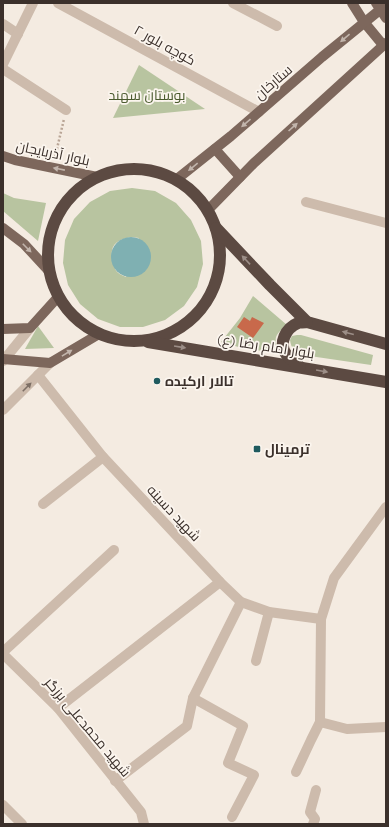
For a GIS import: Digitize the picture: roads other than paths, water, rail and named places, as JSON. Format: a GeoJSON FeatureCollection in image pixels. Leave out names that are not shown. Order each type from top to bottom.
{"type":"FeatureCollection","features":[{"type":"Feature","properties":{"kind":"highway"},"geometry":{"type":"LineString","coordinates":[[123,169],[150,170],[177,180],[196,194],[208,210],[216,228],[220,243],[221,259],[218,274],[214,289],[206,303],[197,315],[185,325],[156,339],[125,341],[99,334],[86,327],[66,308],[58,297],[49,271],[48,242],[51,228],[64,203],[85,184],[97,177],[123,169]]}},
{"type":"Feature","properties":{"kind":"highway","name":"بلوار امام رضا (ع)"},"geometry":{"type":"LineString","coordinates":[[216,228],[270,286],[307,322],[386,344]]}},
{"type":"Feature","properties":{"kind":"highway"},"geometry":{"type":"LineString","coordinates":[[300,367],[286,354],[282,344],[283,338],[289,329],[298,323],[307,322]]}},
{"type":"Feature","properties":{"kind":"highway","name":"بلوار امام رضا (ع)"},"geometry":{"type":"LineString","coordinates":[[141,341],[386,382]]}},
{"type":"Feature","properties":{"kind":"main road"},"geometry":{"type":"LineString","coordinates":[[208,210],[254,163],[385,44],[364,22],[352,3]]}},
{"type":"Feature","properties":{"kind":"main road","name":"ستارخان"},"geometry":{"type":"LineString","coordinates":[[177,180],[322,57],[382,9]]}},
{"type":"Feature","properties":{"kind":"main road"},"geometry":{"type":"LineString","coordinates":[[215,149],[240,177]]}},
{"type":"Feature","properties":{"kind":"main road","name":"بلوار آذربایجان"},"geometry":{"type":"LineString","coordinates":[[3,156],[97,177]]}},
{"type":"Feature","properties":{"kind":"main road"},"geometry":{"type":"LineString","coordinates":[[3,228],[24,244],[49,271]]}},
{"type":"Feature","properties":{"kind":"main road"},"geometry":{"type":"LineString","coordinates":[[3,329],[30,328],[58,297]]}},
{"type":"Feature","properties":{"kind":"main road"},"geometry":{"type":"LineString","coordinates":[[4,359],[50,363],[99,334]]}},
{"type":"Feature","properties":{"kind":"street"},"geometry":{"type":"LineString","coordinates":[[3,64],[33,3]]}},
{"type":"Feature","properties":{"kind":"street","name":"کوچه بلور ۲"},"geometry":{"type":"LineString","coordinates":[[58,3],[259,112]]}},
{"type":"Feature","properties":{"kind":"street"},"geometry":{"type":"LineString","coordinates":[[233,3],[277,26]]}},
{"type":"Feature","properties":{"kind":"street"},"geometry":{"type":"LineString","coordinates":[[3,24],[18,34]]}},
{"type":"Feature","properties":{"kind":"street"},"geometry":{"type":"LineString","coordinates":[[3,69],[66,110]]}},
{"type":"Feature","properties":{"kind":"street"},"geometry":{"type":"LineString","coordinates":[[306,202],[386,223]]}},
{"type":"Feature","properties":{"kind":"street"},"geometry":{"type":"LineString","coordinates":[[4,359],[30,328]]}},
{"type":"Feature","properties":{"kind":"street"},"geometry":{"type":"LineString","coordinates":[[3,410],[50,363]]}},
{"type":"Feature","properties":{"kind":"street","name":"شهید دسینه"},"geometry":{"type":"LineString","coordinates":[[38,375],[103,457],[220,582],[241,602],[269,612],[321,619]]}},
{"type":"Feature","properties":{"kind":"street"},"geometry":{"type":"LineString","coordinates":[[43,504],[103,457]]}},
{"type":"Feature","properties":{"kind":"street"},"geometry":{"type":"LineString","coordinates":[[296,772],[320,722],[321,619],[334,578],[386,507]]}},
{"type":"Feature","properties":{"kind":"street"},"geometry":{"type":"LineString","coordinates":[[3,653],[114,550]]}},
{"type":"Feature","properties":{"kind":"street"},"geometry":{"type":"LineString","coordinates":[[58,708],[220,582]]}},
{"type":"Feature","properties":{"kind":"street"},"geometry":{"type":"LineString","coordinates":[[115,781],[187,726],[193,698],[241,602]]}},
{"type":"Feature","properties":{"kind":"street"},"geometry":{"type":"LineString","coordinates":[[256,661],[269,612]]}},
{"type":"Feature","properties":{"kind":"street","name":"شهید محمدعلی برزگر"},"geometry":{"type":"LineString","coordinates":[[3,653],[58,708],[141,812],[144,824]]}},
{"type":"Feature","properties":{"kind":"street"},"geometry":{"type":"LineString","coordinates":[[193,698],[244,726],[228,763],[254,775],[232,817]]}},
{"type":"Feature","properties":{"kind":"street"},"geometry":{"type":"LineString","coordinates":[[320,722],[347,729],[386,727]]}},
{"type":"Feature","properties":{"kind":"street"},"geometry":{"type":"LineString","coordinates":[[313,824],[315,819],[310,812],[316,790]]}},
{"type":"Feature","properties":{"kind":"street"},"geometry":{"type":"LineString","coordinates":[[3,805],[22,824]]}},
{"type":"Feature","properties":{"kind":"water"},"geometry":{"type":"Polygon","coordinates":[[[135,237],[142,240],[148,246],[151,257],[150,265],[142,274],[135,277],[127,277],[120,274],[112,265],[111,253],[114,246],[123,238],[135,237]]]}},
{"type":"Feature","properties":{"kind":"place","name":"تالار ارکیده"},"geometry":{"type":"Point","coordinates":[157,381]}},
{"type":"Feature","properties":{"kind":"place","name":"ترمینال"},"geometry":{"type":"Point","coordinates":[257,449]}},
{"type":"Feature","properties":{"kind":"park label","name":"بوستان سهند"},"geometry":{"type":"Point","coordinates":[147,95]}}]}
